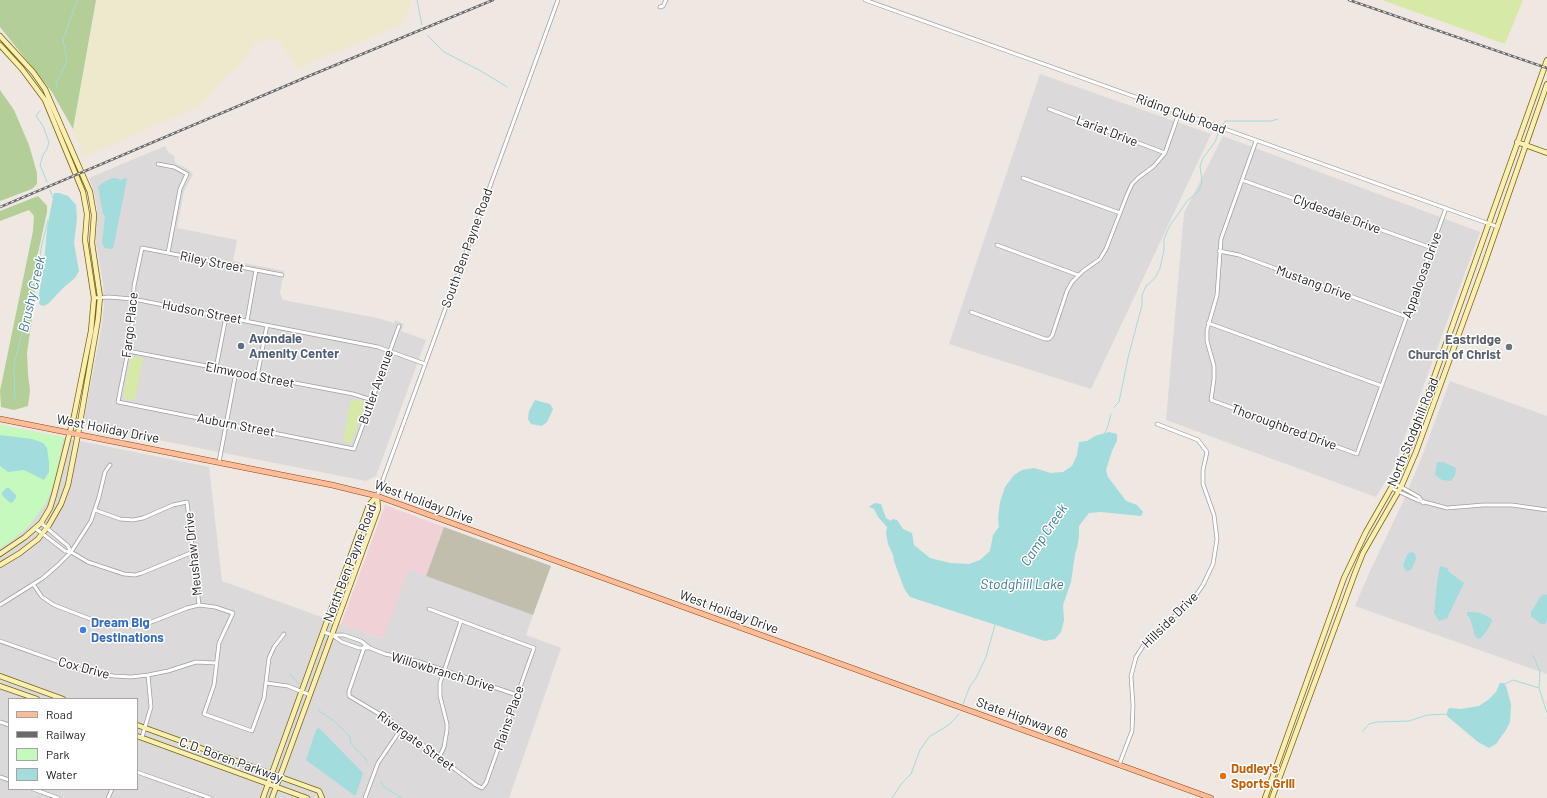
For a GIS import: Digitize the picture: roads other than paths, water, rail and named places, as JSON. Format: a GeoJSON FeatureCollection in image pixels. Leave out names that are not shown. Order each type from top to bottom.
{"type":"FeatureCollection","features":[{"type":"Feature","properties":{"kind":"main road","name":"West Holiday Drive"},"geometry":{"type":"LineString","coordinates":[[0,419],[342,487],[377,496],[826,659]]}},
{"type":"Feature","properties":{"kind":"main road","name":"State Highway 66"},"geometry":{"type":"LineString","coordinates":[[826,659],[1211,798]]}},
{"type":"Feature","properties":{"kind":"street","name":"South Ben Payne Road"},"geometry":{"type":"LineString","coordinates":[[377,496],[558,0]]}},
{"type":"Feature","properties":{"kind":"street"},"geometry":{"type":"LineString","coordinates":[[660,7],[663,6],[666,0]]}},
{"type":"Feature","properties":{"kind":"street","name":"Riding Club Road"},"geometry":{"type":"LineString","coordinates":[[865,0],[1498,227]]}},
{"type":"Feature","properties":{"kind":"street"},"geometry":{"type":"LineString","coordinates":[[0,36],[33,72],[45,89],[90,192],[94,215],[92,244],[100,297],[98,319],[78,434],[65,495],[47,529],[20,553],[0,564]]}},
{"type":"Feature","properties":{"kind":"street"},"geometry":{"type":"LineString","coordinates":[[0,45],[22,69],[44,100],[82,192],[87,214],[85,240],[94,298],[90,331],[70,433],[50,508],[41,523],[25,537],[0,554]]}},
{"type":"Feature","properties":{"kind":"street","name":"North Stodghill Road"},"geometry":{"type":"LineString","coordinates":[[1265,798],[1344,578],[1360,544],[1394,483],[1405,458],[1547,60]]}},
{"type":"Feature","properties":{"kind":"street","name":"North Stodghill Road"},"geometry":{"type":"LineString","coordinates":[[1272,798],[1355,572],[1363,553],[1400,489],[1416,452],[1498,227],[1547,84]]}},
{"type":"Feature","properties":{"kind":"street","name":"Lariat Drive"},"geometry":{"type":"LineString","coordinates":[[1049,109],[1165,153]]}},
{"type":"Feature","properties":{"kind":"street"},"geometry":{"type":"LineString","coordinates":[[971,312],[1045,340],[1049,339],[1052,336],[1067,291],[1078,275],[1100,259],[1106,249],[1132,184],[1154,166],[1165,153],[1179,113]]}},
{"type":"Feature","properties":{"kind":"street"},"geometry":{"type":"LineString","coordinates":[[1256,141],[1224,228],[1219,252],[1217,294],[1208,323],[1382,386]]}},
{"type":"Feature","properties":{"kind":"street"},"geometry":{"type":"LineString","coordinates":[[1517,142],[1547,153]]}},
{"type":"Feature","properties":{"kind":"street"},"geometry":{"type":"LineString","coordinates":[[165,165],[166,160]]}},
{"type":"Feature","properties":{"kind":"street"},"geometry":{"type":"LineString","coordinates":[[158,164],[174,167],[187,174],[180,189],[168,253]]}},
{"type":"Feature","properties":{"kind":"street"},"geometry":{"type":"LineString","coordinates":[[1023,178],[1120,214]]}},
{"type":"Feature","properties":{"kind":"street","name":"Clydesdale Drive"},"geometry":{"type":"LineString","coordinates":[[1242,180],[1432,248]]}},
{"type":"Feature","properties":{"kind":"street","name":"Appaloosa Drive"},"geometry":{"type":"LineString","coordinates":[[1357,454],[1446,208]]}},
{"type":"Feature","properties":{"kind":"street"},"geometry":{"type":"LineString","coordinates":[[997,245],[1078,275]]}},
{"type":"Feature","properties":{"kind":"street","name":"Riley Street"},"geometry":{"type":"LineString","coordinates":[[142,248],[282,275]]}},
{"type":"Feature","properties":{"kind":"street","name":"Fargo Place"},"geometry":{"type":"LineString","coordinates":[[118,402],[132,325],[134,286],[142,248]]}},
{"type":"Feature","properties":{"kind":"street","name":"Mustang Drive"},"geometry":{"type":"LineString","coordinates":[[1219,252],[1239,255],[1407,317]]}},
{"type":"Feature","properties":{"kind":"street"},"geometry":{"type":"LineString","coordinates":[[247,321],[256,270]]}},
{"type":"Feature","properties":{"kind":"street","name":"Hudson Street"},"geometry":{"type":"LineString","coordinates":[[94,298],[133,299],[378,347],[425,364]]}},
{"type":"Feature","properties":{"kind":"street"},"geometry":{"type":"LineString","coordinates":[[216,368],[226,317]]}},
{"type":"Feature","properties":{"kind":"street","name":"Thoroughbred Drive"},"geometry":{"type":"LineString","coordinates":[[1208,323],[1207,341],[1214,366],[1211,400],[1357,454]]}},
{"type":"Feature","properties":{"kind":"street"},"geometry":{"type":"LineString","coordinates":[[257,376],[267,325]]}},
{"type":"Feature","properties":{"kind":"street","name":"Butler Avenue"},"geometry":{"type":"LineString","coordinates":[[354,448],[399,326]]}},
{"type":"Feature","properties":{"kind":"street","name":"Elmwood Street"},"geometry":{"type":"LineString","coordinates":[[128,351],[353,394],[372,400]]}},
{"type":"Feature","properties":{"kind":"street"},"geometry":{"type":"LineString","coordinates":[[219,462],[236,372]]}},
{"type":"Feature","properties":{"kind":"street","name":"Auburn Street"},"geometry":{"type":"LineString","coordinates":[[118,402],[354,448]]}},
{"type":"Feature","properties":{"kind":"street","name":"Hillside Drive"},"geometry":{"type":"LineString","coordinates":[[1120,765],[1132,731],[1133,705],[1131,676],[1136,657],[1145,643],[1194,598],[1203,585],[1213,564],[1217,543],[1217,530],[1214,516],[1203,484],[1203,470],[1206,452],[1198,440],[1157,424]]}},
{"type":"Feature","properties":{"kind":"street"},"geometry":{"type":"LineString","coordinates":[[0,605],[52,571],[71,552],[88,526],[95,510],[105,472],[110,465]]}},
{"type":"Feature","properties":{"kind":"street"},"geometry":{"type":"LineString","coordinates":[[1394,483],[1400,489],[1423,503],[1448,508],[1483,505],[1512,505],[1547,510]]}},
{"type":"Feature","properties":{"kind":"street"},"geometry":{"type":"LineString","coordinates":[[1391,488],[1400,489]]}},
{"type":"Feature","properties":{"kind":"street","name":"North Ben Payne Road"},"geometry":{"type":"LineString","coordinates":[[263,798],[369,505],[377,496]]}},
{"type":"Feature","properties":{"kind":"street","name":"North Ben Payne Road"},"geometry":{"type":"LineString","coordinates":[[272,798],[378,509],[377,496]]}},
{"type":"Feature","properties":{"kind":"street","name":"Meushaw Drive"},"geometry":{"type":"LineString","coordinates":[[95,510],[120,519],[133,520],[143,518],[169,507],[187,502],[199,605]]}},
{"type":"Feature","properties":{"kind":"street"},"geometry":{"type":"LineString","coordinates":[[41,523],[68,546],[71,552]]}},
{"type":"Feature","properties":{"kind":"street"},"geometry":{"type":"LineString","coordinates":[[35,528],[65,551],[71,552],[88,562],[116,572],[132,575],[145,572],[193,552]]}},
{"type":"Feature","properties":{"kind":"street"},"geometry":{"type":"LineString","coordinates":[[354,546],[364,549]]}},
{"type":"Feature","properties":{"kind":"street"},"geometry":{"type":"LineString","coordinates":[[6,550],[10,559]]}},
{"type":"Feature","properties":{"kind":"street"},"geometry":{"type":"LineString","coordinates":[[33,584],[42,597],[54,605],[93,620],[118,625],[131,626],[149,623],[187,608],[199,605],[215,607],[233,614],[219,644],[213,689],[204,714],[252,731],[263,702],[269,658],[274,647],[284,634]]}},
{"type":"Feature","properties":{"kind":"street"},"geometry":{"type":"LineString","coordinates":[[429,609],[461,621],[440,683],[440,696],[447,730],[444,748],[439,758]]}},
{"type":"Feature","properties":{"kind":"street","name":"Plains Place"},"geometry":{"type":"LineString","coordinates":[[461,621],[534,648],[486,783],[482,788]]}},
{"type":"Feature","properties":{"kind":"street","name":"Willowbranch Drive"},"geometry":{"type":"LineString","coordinates":[[324,632],[332,635],[342,642],[359,648],[365,646]]}},
{"type":"Feature","properties":{"kind":"street","name":"Willowbranch Drive"},"geometry":{"type":"LineString","coordinates":[[332,635],[344,635],[361,641],[365,646],[385,654],[417,661],[517,695]]}},
{"type":"Feature","properties":{"kind":"street","name":"Cox Drive"},"geometry":{"type":"LineString","coordinates":[[0,641],[96,674],[125,677],[168,671],[196,662],[216,663]]}},
{"type":"Feature","properties":{"kind":"street","name":"Rivergate Street"},"geometry":{"type":"LineString","coordinates":[[365,646],[349,691],[349,696],[373,709],[482,788]]}},
{"type":"Feature","properties":{"kind":"street"},"geometry":{"type":"LineString","coordinates":[[139,737],[145,728],[151,706],[148,675]]}},
{"type":"Feature","properties":{"kind":"street"},"geometry":{"type":"LineString","coordinates":[[0,676],[60,698]]}},
{"type":"Feature","properties":{"kind":"street"},"geometry":{"type":"LineString","coordinates":[[266,683],[282,685],[310,695]]}},
{"type":"Feature","properties":{"kind":"street"},"geometry":{"type":"LineString","coordinates":[[0,686],[34,698]]}},
{"type":"Feature","properties":{"kind":"street","name":"C.D. Boren Parkway"},"geometry":{"type":"LineString","coordinates":[[138,725],[319,791],[322,798]]}},
{"type":"Feature","properties":{"kind":"street"},"geometry":{"type":"LineString","coordinates":[[365,798],[382,756],[401,729]]}},
{"type":"Feature","properties":{"kind":"street","name":"C.D. Boren Parkway"},"geometry":{"type":"LineString","coordinates":[[139,737],[307,798]]}},
{"type":"Feature","properties":{"kind":"street"},"geometry":{"type":"LineString","coordinates":[[138,772],[210,798]]}},
{"type":"Feature","properties":{"kind":"street"},"geometry":{"type":"LineString","coordinates":[[36,790],[58,798]]}},
{"type":"Feature","properties":{"kind":"water"},"geometry":{"type":"Polygon","coordinates":[[[113,178],[121,180],[125,178],[127,179],[113,248],[110,249],[105,248],[102,243],[105,216],[103,214],[98,187],[104,182],[113,178]]]}},
{"type":"Feature","properties":{"kind":"water"},"geometry":{"type":"Polygon","coordinates":[[[54,193],[68,196],[76,205],[77,219],[74,243],[79,271],[75,278],[44,306],[40,305],[38,300],[44,264],[47,228],[54,193]]]}},
{"type":"Feature","properties":{"kind":"water"},"geometry":{"type":"Polygon","coordinates":[[[535,400],[550,404],[553,409],[547,422],[542,426],[531,424],[528,419],[529,411],[535,400]]]}},
{"type":"Feature","properties":{"kind":"water","name":"Stodghill Lake"},"geometry":{"type":"Polygon","coordinates":[[[1109,432],[1117,434],[1117,441],[1106,470],[1108,477],[1126,501],[1137,505],[1143,512],[1141,516],[1101,512],[1089,513],[1079,526],[1079,536],[1071,582],[1063,605],[1064,620],[1061,632],[1055,639],[1045,641],[910,597],[904,588],[888,544],[886,533],[887,527],[878,517],[874,509],[869,507],[870,506],[875,503],[881,504],[886,518],[891,521],[892,519],[897,520],[903,529],[912,533],[914,545],[930,558],[950,563],[969,564],[980,560],[990,551],[993,535],[999,527],[998,518],[1000,502],[1005,487],[1014,475],[1022,470],[1034,468],[1051,473],[1063,472],[1072,466],[1077,455],[1079,442],[1087,441],[1095,436],[1109,432]]]}},
{"type":"Feature","properties":{"kind":"water"},"geometry":{"type":"Polygon","coordinates":[[[0,435],[32,439],[43,443],[47,448],[49,462],[49,472],[44,480],[24,470],[8,472],[0,466],[0,435]]]}},
{"type":"Feature","properties":{"kind":"water"},"geometry":{"type":"Polygon","coordinates":[[[1437,462],[1443,462],[1456,468],[1455,475],[1451,481],[1442,480],[1435,475],[1437,462]]]}},
{"type":"Feature","properties":{"kind":"water"},"geometry":{"type":"Polygon","coordinates":[[[6,488],[9,488],[16,495],[16,498],[12,503],[2,495],[6,488]]]}},
{"type":"Feature","properties":{"kind":"water"},"geometry":{"type":"Polygon","coordinates":[[[1412,552],[1415,554],[1416,559],[1411,570],[1406,571],[1403,566],[1407,555],[1412,552]]]}},
{"type":"Feature","properties":{"kind":"water"},"geometry":{"type":"Polygon","coordinates":[[[1440,566],[1447,568],[1449,572],[1464,583],[1448,618],[1439,621],[1434,613],[1440,566]]]}},
{"type":"Feature","properties":{"kind":"water"},"geometry":{"type":"Polygon","coordinates":[[[1545,594],[1547,595],[1547,621],[1545,624],[1541,624],[1531,616],[1531,612],[1541,596],[1545,594]]]}},
{"type":"Feature","properties":{"kind":"water"},"geometry":{"type":"Polygon","coordinates":[[[1467,612],[1480,613],[1491,618],[1492,621],[1488,629],[1481,638],[1478,639],[1475,636],[1467,612]]]}},
{"type":"Feature","properties":{"kind":"water"},"geometry":{"type":"Polygon","coordinates":[[[1500,683],[1504,683],[1506,686],[1511,704],[1510,722],[1496,744],[1489,748],[1478,742],[1447,716],[1447,712],[1449,708],[1461,709],[1479,706],[1496,692],[1500,683]]]}},
{"type":"Feature","properties":{"kind":"water"},"geometry":{"type":"Polygon","coordinates":[[[319,728],[363,773],[356,795],[306,760],[316,730],[319,728]]]}},
{"type":"Feature","properties":{"kind":"waterway","name":"Brushy Creek"},"geometry":{"type":"LineString","coordinates":[[57,88],[57,81],[67,61],[63,40],[77,0]]}},
{"type":"Feature","properties":{"kind":"waterway"},"geometry":{"type":"LineString","coordinates":[[417,0],[422,25]]}},
{"type":"Feature","properties":{"kind":"waterway"},"geometry":{"type":"LineString","coordinates":[[427,35],[444,52],[481,71],[507,87]]}},
{"type":"Feature","properties":{"kind":"waterway","name":"Brushy Creek"},"geometry":{"type":"LineString","coordinates":[[40,111],[36,116],[43,126],[49,142],[40,165],[47,182]]}},
{"type":"Feature","properties":{"kind":"waterway","name":"Camp Creek"},"geometry":{"type":"LineString","coordinates":[[1223,125],[1225,121],[1271,121],[1278,119]]}},
{"type":"Feature","properties":{"kind":"waterway","name":"Camp Creek"},"geometry":{"type":"LineString","coordinates":[[1114,407],[1119,402],[1128,358],[1142,305],[1142,295],[1146,286],[1155,278],[1160,268],[1164,250],[1164,239],[1169,227],[1187,201],[1199,191],[1202,183],[1200,166],[1203,158],[1215,142],[1218,134]]}},
{"type":"Feature","properties":{"kind":"waterway","name":"Brushy Creek"},"geometry":{"type":"LineString","coordinates":[[50,190],[53,198]]}},
{"type":"Feature","properties":{"kind":"waterway","name":"Brushy Creek"},"geometry":{"type":"LineString","coordinates":[[15,400],[14,365],[37,274],[48,220]]}},
{"type":"Feature","properties":{"kind":"waterway","name":"Camp Creek"},"geometry":{"type":"LineString","coordinates":[[1104,434],[1111,414]]}},
{"type":"Feature","properties":{"kind":"waterway","name":"Camp Creek"},"geometry":{"type":"LineString","coordinates":[[963,704],[970,686],[976,678],[986,657],[995,625]]}},
{"type":"Feature","properties":{"kind":"waterway"},"geometry":{"type":"LineString","coordinates":[[1533,655],[1540,672],[1539,688],[1547,713]]}},
{"type":"Feature","properties":{"kind":"waterway"},"geometry":{"type":"LineString","coordinates":[[290,674],[299,684]]}},
{"type":"Feature","properties":{"kind":"waterway"},"geometry":{"type":"LineString","coordinates":[[1505,684],[1513,680],[1539,688]]}},
{"type":"Feature","properties":{"kind":"waterway"},"geometry":{"type":"LineString","coordinates":[[318,710],[343,729],[350,737],[351,744],[365,758],[367,763]]}},
{"type":"Feature","properties":{"kind":"waterway","name":"Camp Creek"},"geometry":{"type":"LineString","coordinates":[[892,798],[902,783],[911,774],[920,750],[929,737],[950,724],[959,714]]}},
{"type":"Feature","properties":{"kind":"waterway"},"geometry":{"type":"LineString","coordinates":[[1363,731],[1369,724],[1377,722],[1409,721],[1427,715],[1448,714]]}},
{"type":"Feature","properties":{"kind":"waterway"},"geometry":{"type":"LineString","coordinates":[[381,782],[384,787],[402,798]]}},
{"type":"Feature","properties":{"kind":"railway"},"geometry":{"type":"LineString","coordinates":[[0,207],[493,0]]}},
{"type":"Feature","properties":{"kind":"railway"},"geometry":{"type":"LineString","coordinates":[[1349,0],[1547,68]]}},
{"type":"Feature","properties":{"kind":"place","name":"Avondale Amenity Center"},"geometry":{"type":"Point","coordinates":[241,346]}},
{"type":"Feature","properties":{"kind":"place","name":"Eastridge Church of Christ"},"geometry":{"type":"Point","coordinates":[1509,347]}},
{"type":"Feature","properties":{"kind":"place","name":"Dream Big Destinations"},"geometry":{"type":"Point","coordinates":[83,630]}},
{"type":"Feature","properties":{"kind":"place","name":"Dudley's Sports Grill"},"geometry":{"type":"Point","coordinates":[1223,776]}}]}
